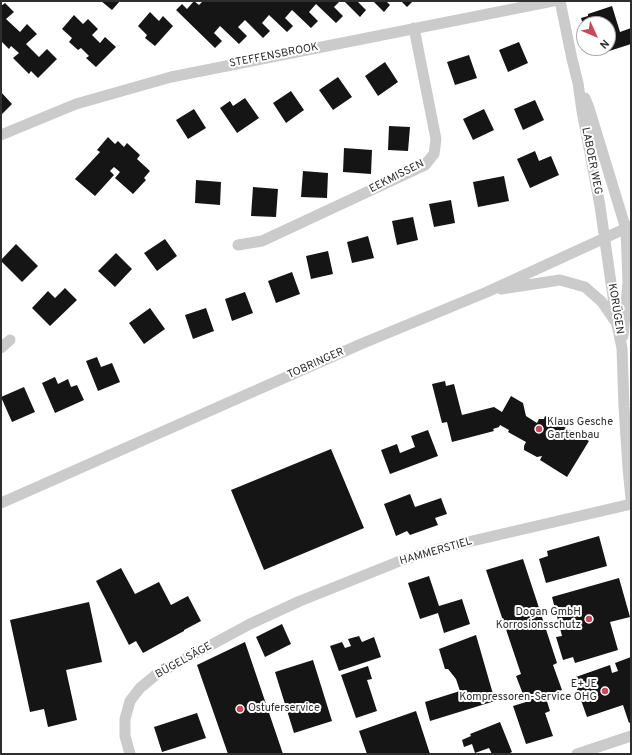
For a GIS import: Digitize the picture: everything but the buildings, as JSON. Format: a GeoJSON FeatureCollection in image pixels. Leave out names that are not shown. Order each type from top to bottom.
{"type":"FeatureCollection","features":[{"type":"Feature","properties":{"kind":"street","name":"STEFFENSBROOK"},"geometry":{"type":"LineString","coordinates":[[1,135],[76,104],[171,77],[553,1]]}},
{"type":"Feature","properties":{"kind":"street","name":"LABOER WEG"},"geometry":{"type":"LineString","coordinates":[[560,1],[578,83],[600,206],[604,239]]}},
{"type":"Feature","properties":{"kind":"street","name":"EEKMISSEN"},"geometry":{"type":"LineString","coordinates":[[238,245],[262,241],[425,166],[434,154],[436,139],[414,28]]}},
{"type":"Feature","properties":{"kind":"street","name":"LABOER WEG"},"geometry":{"type":"LineString","coordinates":[[578,83],[589,108],[628,228],[628,282],[622,348]]}},
{"type":"Feature","properties":{"kind":"street","name":"TOBRINGER"},"geometry":{"type":"LineString","coordinates":[[1,503],[361,344],[487,292],[628,228]]}},
{"type":"Feature","properties":{"kind":"street","name":"KORÜGEN"},"geometry":{"type":"LineString","coordinates":[[604,239],[622,348],[624,408],[631,499]]}},
{"type":"Feature","properties":{"kind":"street"},"geometry":{"type":"LineString","coordinates":[[487,292],[560,280],[585,287],[602,302],[617,325]]}},
{"type":"Feature","properties":{"kind":"street"},"geometry":{"type":"LineString","coordinates":[[1,348],[10,340]]}},
{"type":"Feature","properties":{"kind":"street","name":"HAMMERSTIEL"},"geometry":{"type":"LineString","coordinates":[[250,624],[300,601],[400,561],[442,548],[631,504]]}},
{"type":"Feature","properties":{"kind":"street","name":"BÜGELSÄGE"},"geometry":{"type":"LineString","coordinates":[[130,754],[125,736],[125,719],[130,701],[140,688],[157,674],[250,624]]}},
{"type":"Feature","properties":{"kind":"street"},"geometry":{"type":"LineString","coordinates":[[577,754],[631,736]]}},
{"type":"Feature","properties":{"kind":"place","name":"Klaus Gesche Gartenbau"},"geometry":{"type":"Point","coordinates":[539,429]}},
{"type":"Feature","properties":{"kind":"place","name":"Dogan GmbH Korrosionsschutz"},"geometry":{"type":"Point","coordinates":[589,619]}},
{"type":"Feature","properties":{"kind":"place","name":"E+JE Kompressoren-Service OHG"},"geometry":{"type":"Point","coordinates":[605,691]}},
{"type":"Feature","properties":{"kind":"place","name":"Ostuferservice"},"geometry":{"type":"Point","coordinates":[240,709]}}]}
